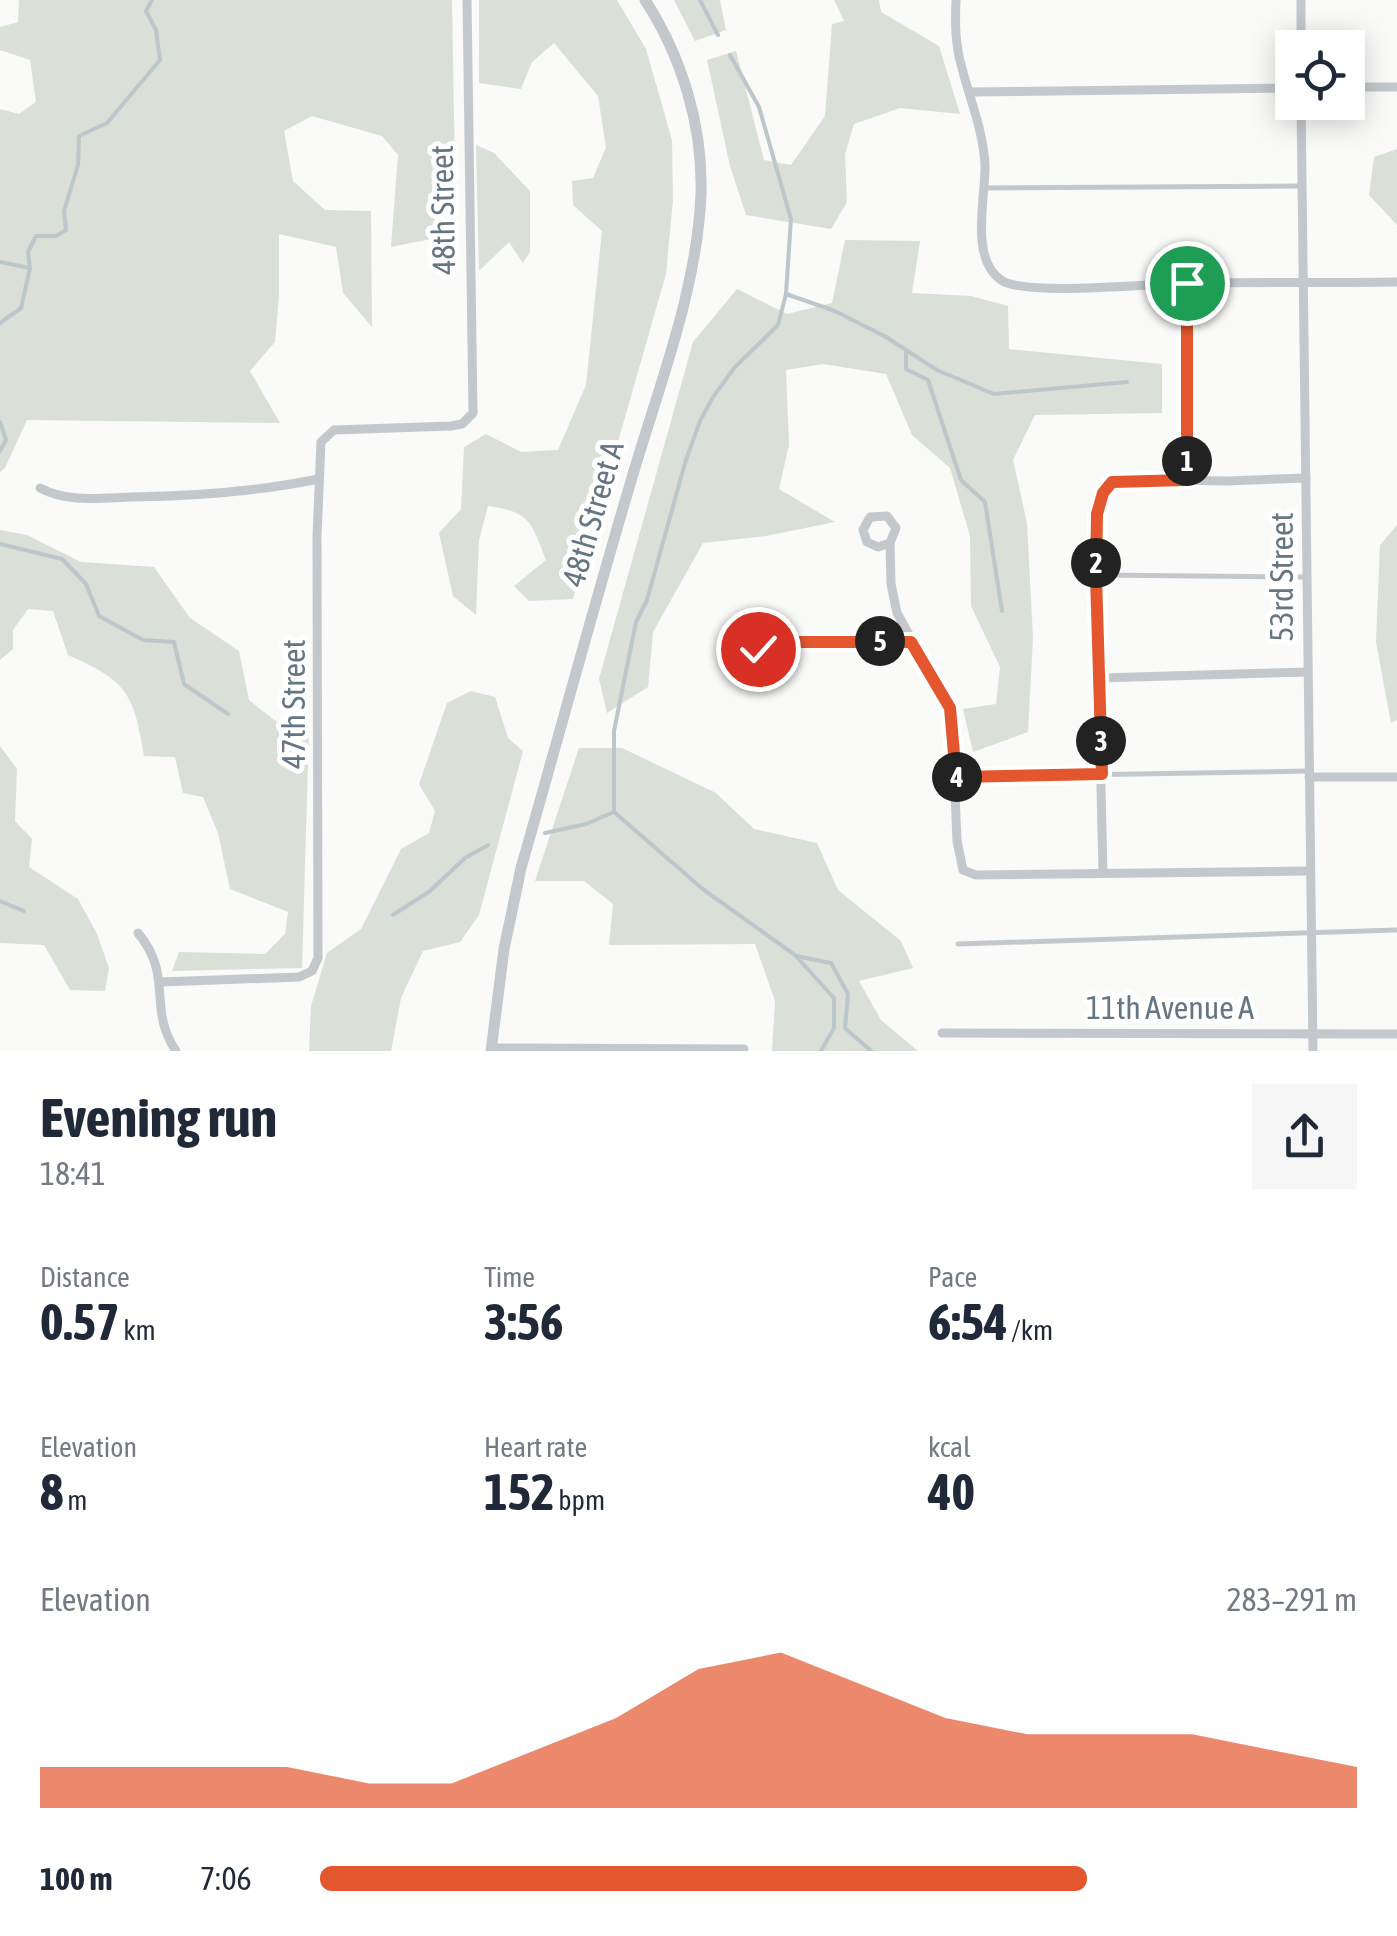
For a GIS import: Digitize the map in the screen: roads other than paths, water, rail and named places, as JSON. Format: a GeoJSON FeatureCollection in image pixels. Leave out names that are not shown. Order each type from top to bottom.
{"type":"FeatureCollection","features":[{"type":"Feature","properties":{"kind":"street","name":"48th Street"},"geometry":{"type":"LineString","coordinates":[[324,436],[334,430],[373,426],[451,426],[470,418],[474,403],[467,0]]}},
{"type":"Feature","properties":{"kind":"street","name":"48th Street A"},"geometry":{"type":"LineString","coordinates":[[491,1050],[504,949],[521,868],[668,356],[696,244],[700,171],[691,105],[666,34],[645,0]]}},
{"type":"Feature","properties":{"kind":"street"},"geometry":{"type":"LineString","coordinates":[[956,0],[955,33],[961,66],[972,92],[984,160],[984,245],[988,265],[1009,284],[1039,288],[1397,282]]}},
{"type":"Feature","properties":{"kind":"street"},"geometry":{"type":"LineString","coordinates":[[1301,0],[1301,30]]}},
{"type":"Feature","properties":{"kind":"street"},"geometry":{"type":"LineString","coordinates":[[1365,88],[1397,87]]}},
{"type":"Feature","properties":{"kind":"street"},"geometry":{"type":"LineString","coordinates":[[972,92],[1275,88]]}},
{"type":"Feature","properties":{"kind":"street","name":"53rd Street"},"geometry":{"type":"LineString","coordinates":[[1302,120],[1313,1051]]}},
{"type":"Feature","properties":{"kind":"street"},"geometry":{"type":"LineString","coordinates":[[1187,283],[1187,480]]}},
{"type":"Feature","properties":{"kind":"street","name":"47th Street"},"geometry":{"type":"LineString","coordinates":[[160,982],[290,978],[312,971],[318,958],[318,478],[324,436]]}},
{"type":"Feature","properties":{"kind":"street"},"geometry":{"type":"LineString","coordinates":[[40,488],[53,495],[84,498],[210,495],[318,478]]}},
{"type":"Feature","properties":{"kind":"street"},"geometry":{"type":"LineString","coordinates":[[1103,873],[1096,576],[1097,514],[1108,486],[1122,479],[1306,478]]}},
{"type":"Feature","properties":{"kind":"street"},"geometry":{"type":"LineString","coordinates":[[890,543],[894,601],[911,642],[950,708],[962,870],[976,874],[1310,871]]}},
{"type":"Feature","properties":{"kind":"street"},"geometry":{"type":"LineString","coordinates":[[757,643],[911,642]]}},
{"type":"Feature","properties":{"kind":"street"},"geometry":{"type":"LineString","coordinates":[[1100,678],[1308,672]]}},
{"type":"Feature","properties":{"kind":"street"},"geometry":{"type":"LineString","coordinates":[[1308,774],[1397,777]]}},
{"type":"Feature","properties":{"kind":"street"},"geometry":{"type":"LineString","coordinates":[[138,933],[156,962],[162,1024],[176,1051]]}},
{"type":"Feature","properties":{"kind":"street","name":"11th Avenue A"},"geometry":{"type":"LineString","coordinates":[[942,1033],[1397,1034]]}},
{"type":"Feature","properties":{"kind":"street"},"geometry":{"type":"LineString","coordinates":[[491,1050],[744,1048]]}},
{"type":"Feature","properties":{"kind":"lane"},"geometry":{"type":"LineString","coordinates":[[985,188],[1301,186]]}},
{"type":"Feature","properties":{"kind":"lane"},"geometry":{"type":"LineString","coordinates":[[1096,576],[1307,578]]}},
{"type":"Feature","properties":{"kind":"lane"},"geometry":{"type":"LineString","coordinates":[[956,777],[1308,774]]}},
{"type":"Feature","properties":{"kind":"lane"},"geometry":{"type":"LineString","coordinates":[[958,944],[1397,930]]}},
{"type":"Feature","properties":{"kind":"waterway"},"geometry":{"type":"LineString","coordinates":[[0,323],[21,308],[30,268],[28,252],[36,236],[56,236],[66,230],[64,211],[78,165],[79,136],[107,123],[160,60],[156,30],[146,11],[152,0]]}},
{"type":"Feature","properties":{"kind":"waterway"},"geometry":{"type":"LineString","coordinates":[[700,0],[718,35]]}},
{"type":"Feature","properties":{"kind":"waterway"},"geometry":{"type":"LineString","coordinates":[[730,55],[759,107],[791,219],[786,294],[778,325],[735,367],[713,397],[685,463],[647,600],[636,622],[614,731],[614,812],[704,890],[795,955],[834,998],[834,1028],[821,1051]]}},
{"type":"Feature","properties":{"kind":"waterway"},"geometry":{"type":"LineString","coordinates":[[0,262],[30,268]]}},
{"type":"Feature","properties":{"kind":"waterway"},"geometry":{"type":"LineString","coordinates":[[786,294],[835,311],[886,337],[937,370],[994,394],[1127,382]]}},
{"type":"Feature","properties":{"kind":"waterway"},"geometry":{"type":"LineString","coordinates":[[906,353],[906,369],[928,380],[961,480],[985,502],[1002,611]]}},
{"type":"Feature","properties":{"kind":"waterway"},"geometry":{"type":"LineString","coordinates":[[0,422],[6,440],[0,451]]}},
{"type":"Feature","properties":{"kind":"waterway"},"geometry":{"type":"LineString","coordinates":[[0,544],[62,559],[86,584],[99,616],[143,640],[174,642],[184,684],[228,714]]}},
{"type":"Feature","properties":{"kind":"waterway"},"geometry":{"type":"LineString","coordinates":[[545,833],[586,824],[614,812]]}},
{"type":"Feature","properties":{"kind":"waterway"},"geometry":{"type":"LineString","coordinates":[[393,915],[430,891],[465,858],[488,845]]}},
{"type":"Feature","properties":{"kind":"waterway"},"geometry":{"type":"LineString","coordinates":[[0,901],[24,911]]}},
{"type":"Feature","properties":{"kind":"waterway"},"geometry":{"type":"LineString","coordinates":[[796,956],[831,963],[848,994],[845,1028],[871,1051]]}}]}
